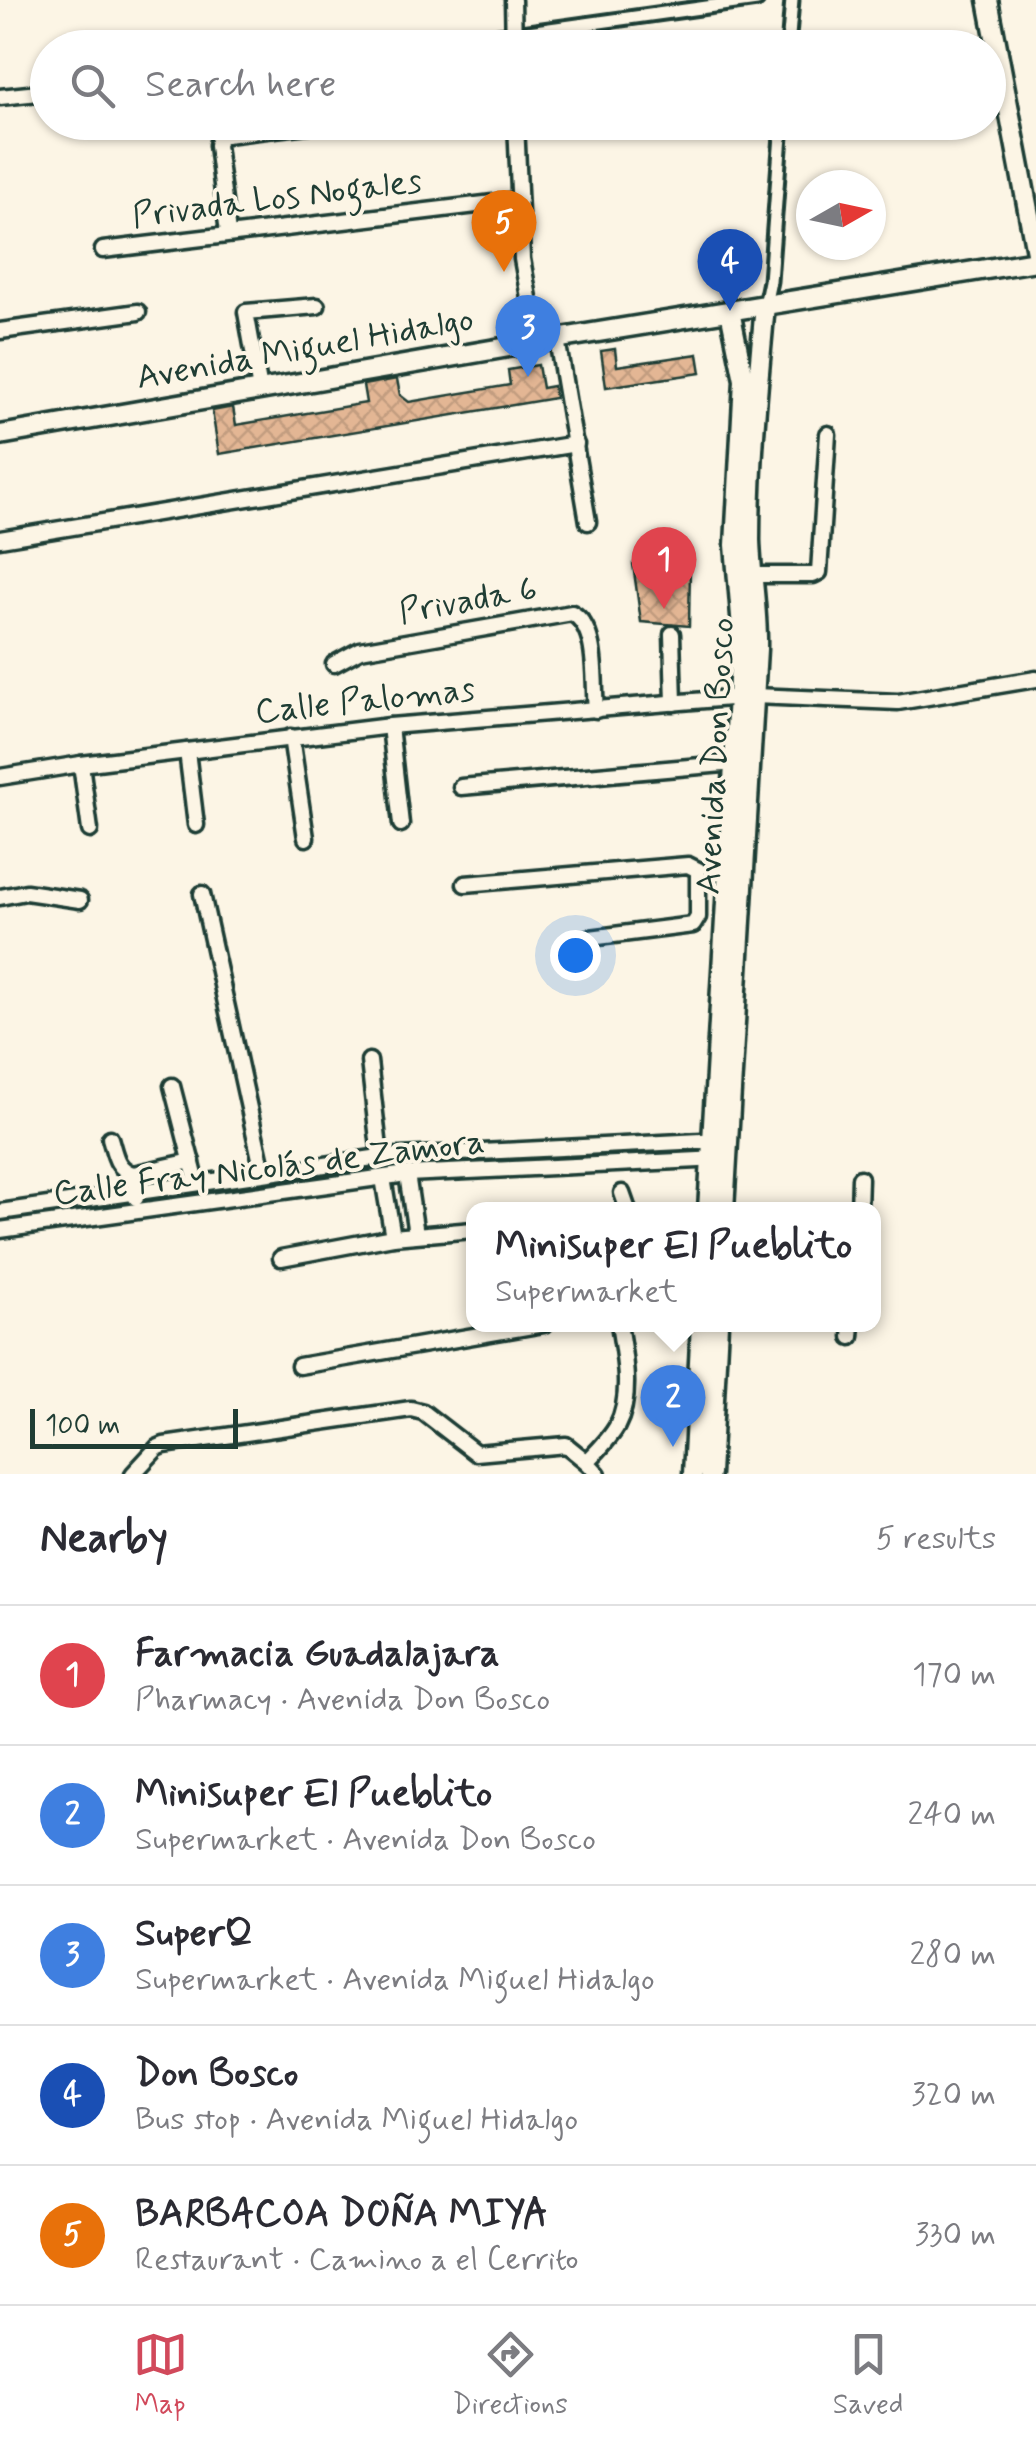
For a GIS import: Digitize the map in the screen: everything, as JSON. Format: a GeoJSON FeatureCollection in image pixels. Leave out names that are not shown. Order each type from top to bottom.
{"type":"FeatureCollection","features":[{"type":"Feature","properties":{"kind":"street"},"geometry":{"type":"LineString","coordinates":[[513,0],[514,30]]}},
{"type":"Feature","properties":{"kind":"street"},"geometry":{"type":"LineString","coordinates":[[579,30],[757,0]]}},
{"type":"Feature","properties":{"kind":"street"},"geometry":{"type":"LineString","coordinates":[[790,30],[792,0]]}},
{"type":"Feature","properties":{"kind":"street"},"geometry":{"type":"LineString","coordinates":[[988,0],[994,30]]}},
{"type":"Feature","properties":{"kind":"street"},"geometry":{"type":"LineString","coordinates":[[0,97],[30,94]]}},
{"type":"Feature","properties":{"kind":"street"},"geometry":{"type":"LineString","coordinates":[[1006,94],[1035,245]]}},
{"type":"Feature","properties":{"kind":"street"},"geometry":{"type":"LineString","coordinates":[[218,140],[228,234]]}},
{"type":"Feature","properties":{"kind":"street"},"geometry":{"type":"LineString","coordinates":[[516,140],[522,260],[537,342]]}},
{"type":"Feature","properties":{"kind":"street"},"geometry":{"type":"LineString","coordinates":[[765,305],[781,140]]}},
{"type":"Feature","properties":{"kind":"street","name":"Privada Los Nogales"},"geometry":{"type":"LineString","coordinates":[[103,250],[518,200]]}},
{"type":"Feature","properties":{"kind":"street","name":"Avenida Miguel Hidalgo"},"geometry":{"type":"LineString","coordinates":[[0,435],[1036,261]]}},
{"type":"Feature","properties":{"kind":"street","name":"Avenida Don Bosco"},"geometry":{"type":"LineString","coordinates":[[723,1202],[720,1150],[727,891],[735,763],[758,628],[752,575],[752,473],[765,305]]}},
{"type":"Feature","properties":{"kind":"street"},"geometry":{"type":"LineString","coordinates":[[260,390],[246,312],[317,306]]}},
{"type":"Feature","properties":{"kind":"street","name":"Avenida Don Bosco"},"geometry":{"type":"LineString","coordinates":[[710,1202],[720,1150],[746,697],[734,546],[744,380],[730,311]]}},
{"type":"Feature","properties":{"kind":"street"},"geometry":{"type":"LineString","coordinates":[[0,331],[138,312]]}},
{"type":"Feature","properties":{"kind":"street"},"geometry":{"type":"LineString","coordinates":[[557,339],[588,522]]}},
{"type":"Feature","properties":{"kind":"street"},"geometry":{"type":"LineString","coordinates":[[752,575],[819,572],[828,434]]}},
{"type":"Feature","properties":{"kind":"street"},"geometry":{"type":"LineString","coordinates":[[0,539],[576,444]]}},
{"type":"Feature","properties":{"kind":"street","name":"Privada 6"},"geometry":{"type":"LineString","coordinates":[[334,664],[360,650],[572,613],[578,615],[589,632],[596,710]]}},
{"type":"Feature","properties":{"kind":"street"},"geometry":{"type":"LineString","coordinates":[[672,634],[674,704]]}},
{"type":"Feature","properties":{"kind":"street","name":"Calle Palomas"},"geometry":{"type":"LineString","coordinates":[[0,777],[390,726],[746,697],[898,702],[1036,680]]}},
{"type":"Feature","properties":{"kind":"street"},"geometry":{"type":"LineString","coordinates":[[390,726],[401,824]]}},
{"type":"Feature","properties":{"kind":"street"},"geometry":{"type":"LineString","coordinates":[[291,738],[306,838]]}},
{"type":"Feature","properties":{"kind":"street"},"geometry":{"type":"LineString","coordinates":[[187,751],[196,825]]}},
{"type":"Feature","properties":{"kind":"street"},"geometry":{"type":"LineString","coordinates":[[461,786],[735,763]]}},
{"type":"Feature","properties":{"kind":"street"},"geometry":{"type":"LineString","coordinates":[[80,764],[90,830]]}},
{"type":"Feature","properties":{"kind":"street"},"geometry":{"type":"LineString","coordinates":[[465,884],[688,866],[698,870],[697,921],[689,926],[582,939]]}},
{"type":"Feature","properties":{"kind":"street"},"geometry":{"type":"LineString","coordinates":[[699,884],[727,891]]}},
{"type":"Feature","properties":{"kind":"street"},"geometry":{"type":"LineString","coordinates":[[698,901],[727,891]]}},
{"type":"Feature","properties":{"kind":"street"},"geometry":{"type":"LineString","coordinates":[[0,897],[40,893],[80,900]]}},
{"type":"Feature","properties":{"kind":"street"},"geometry":{"type":"LineString","coordinates":[[202,894],[263,1172]]}},
{"type":"Feature","properties":{"kind":"street"},"geometry":{"type":"LineString","coordinates":[[369,1061],[380,1157]]}},
{"type":"Feature","properties":{"kind":"street"},"geometry":{"type":"LineString","coordinates":[[172,1086],[196,1183]]}},
{"type":"Feature","properties":{"kind":"street"},"geometry":{"type":"LineString","coordinates":[[110,1138],[117,1162],[133,1174],[192,1161]]}},
{"type":"Feature","properties":{"kind":"street","name":"Calle Fray Nicolás de Zamora"},"geometry":{"type":"LineString","coordinates":[[0,1212],[380,1157],[720,1150]]}},
{"type":"Feature","properties":{"kind":"street","name":"Calle Fray Nicolás de Zamora"},"geometry":{"type":"LineString","coordinates":[[0,1228],[406,1174],[720,1150]]}},
{"type":"Feature","properties":{"kind":"street"},"geometry":{"type":"LineString","coordinates":[[351,1160],[356,1182]]}},
{"type":"Feature","properties":{"kind":"street"},"geometry":{"type":"LineString","coordinates":[[133,1174],[138,1212]]}},
{"type":"Feature","properties":{"kind":"street"},"geometry":{"type":"LineString","coordinates":[[406,1174],[416,1234]]}},
{"type":"Feature","properties":{"kind":"street"},"geometry":{"type":"LineString","coordinates":[[383,1178],[393,1237]]}},
{"type":"Feature","properties":{"kind":"street"},"geometry":{"type":"LineString","coordinates":[[859,1202],[860,1178]]}},
{"type":"Feature","properties":{"kind":"street"},"geometry":{"type":"LineString","coordinates":[[622,1193],[625,1202]]}},
{"type":"Feature","properties":{"kind":"street"},"geometry":{"type":"LineString","coordinates":[[281,1258],[393,1237],[466,1230]]}},
{"type":"Feature","properties":{"kind":"street"},"geometry":{"type":"LineString","coordinates":[[299,1366],[497,1332]]}},
{"type":"Feature","properties":{"kind":"street"},"geometry":{"type":"LineString","coordinates":[[587,1462],[610,1436],[622,1411],[625,1360],[620,1332]]}},
{"type":"Feature","properties":{"kind":"street"},"geometry":{"type":"LineString","coordinates":[[693,1474],[700,1332]]}},
{"type":"Feature","properties":{"kind":"street"},"geometry":{"type":"LineString","coordinates":[[710,1474],[718,1332]]}},
{"type":"Feature","properties":{"kind":"street"},"geometry":{"type":"LineString","coordinates":[[133,1474],[164,1445],[415,1409],[476,1453],[566,1445],[598,1474]]}},
{"type":"Feature","properties":{"kind":"building"},"geometry":{"type":"Polygon","coordinates":[[[615,349],[617,366],[698,354],[701,373],[606,387],[601,351],[615,349]]]}},
{"type":"Feature","properties":{"kind":"building"},"geometry":{"type":"Polygon","coordinates":[[[538,365],[542,388],[553,386],[555,398],[219,454],[212,411],[233,407],[236,425],[366,403],[363,385],[397,379],[400,395],[409,402],[510,385],[508,370],[538,365]]]}},
{"type":"Feature","properties":{"kind":"building"},"geometry":{"type":"Polygon","coordinates":[[[633,564],[690,566],[689,626],[641,622],[633,564]]]}},
{"type":"Feature","properties":{"kind":"place","name":"BARBACOA DOÑA MIYA"},"geometry":{"type":"Point","coordinates":[504,272]}},
{"type":"Feature","properties":{"kind":"place","name":"Don Bosco"},"geometry":{"type":"Point","coordinates":[730,311]}},
{"type":"Feature","properties":{"kind":"place","name":"SuperQ"},"geometry":{"type":"Point","coordinates":[528,377]}},
{"type":"Feature","properties":{"kind":"place","name":"Farmacia Guadalajara"},"geometry":{"type":"Point","coordinates":[664,609]}},
{"type":"Feature","properties":{"kind":"place","name":"Minisuper El Pueblito"},"geometry":{"type":"Point","coordinates":[673,1447]}}]}
